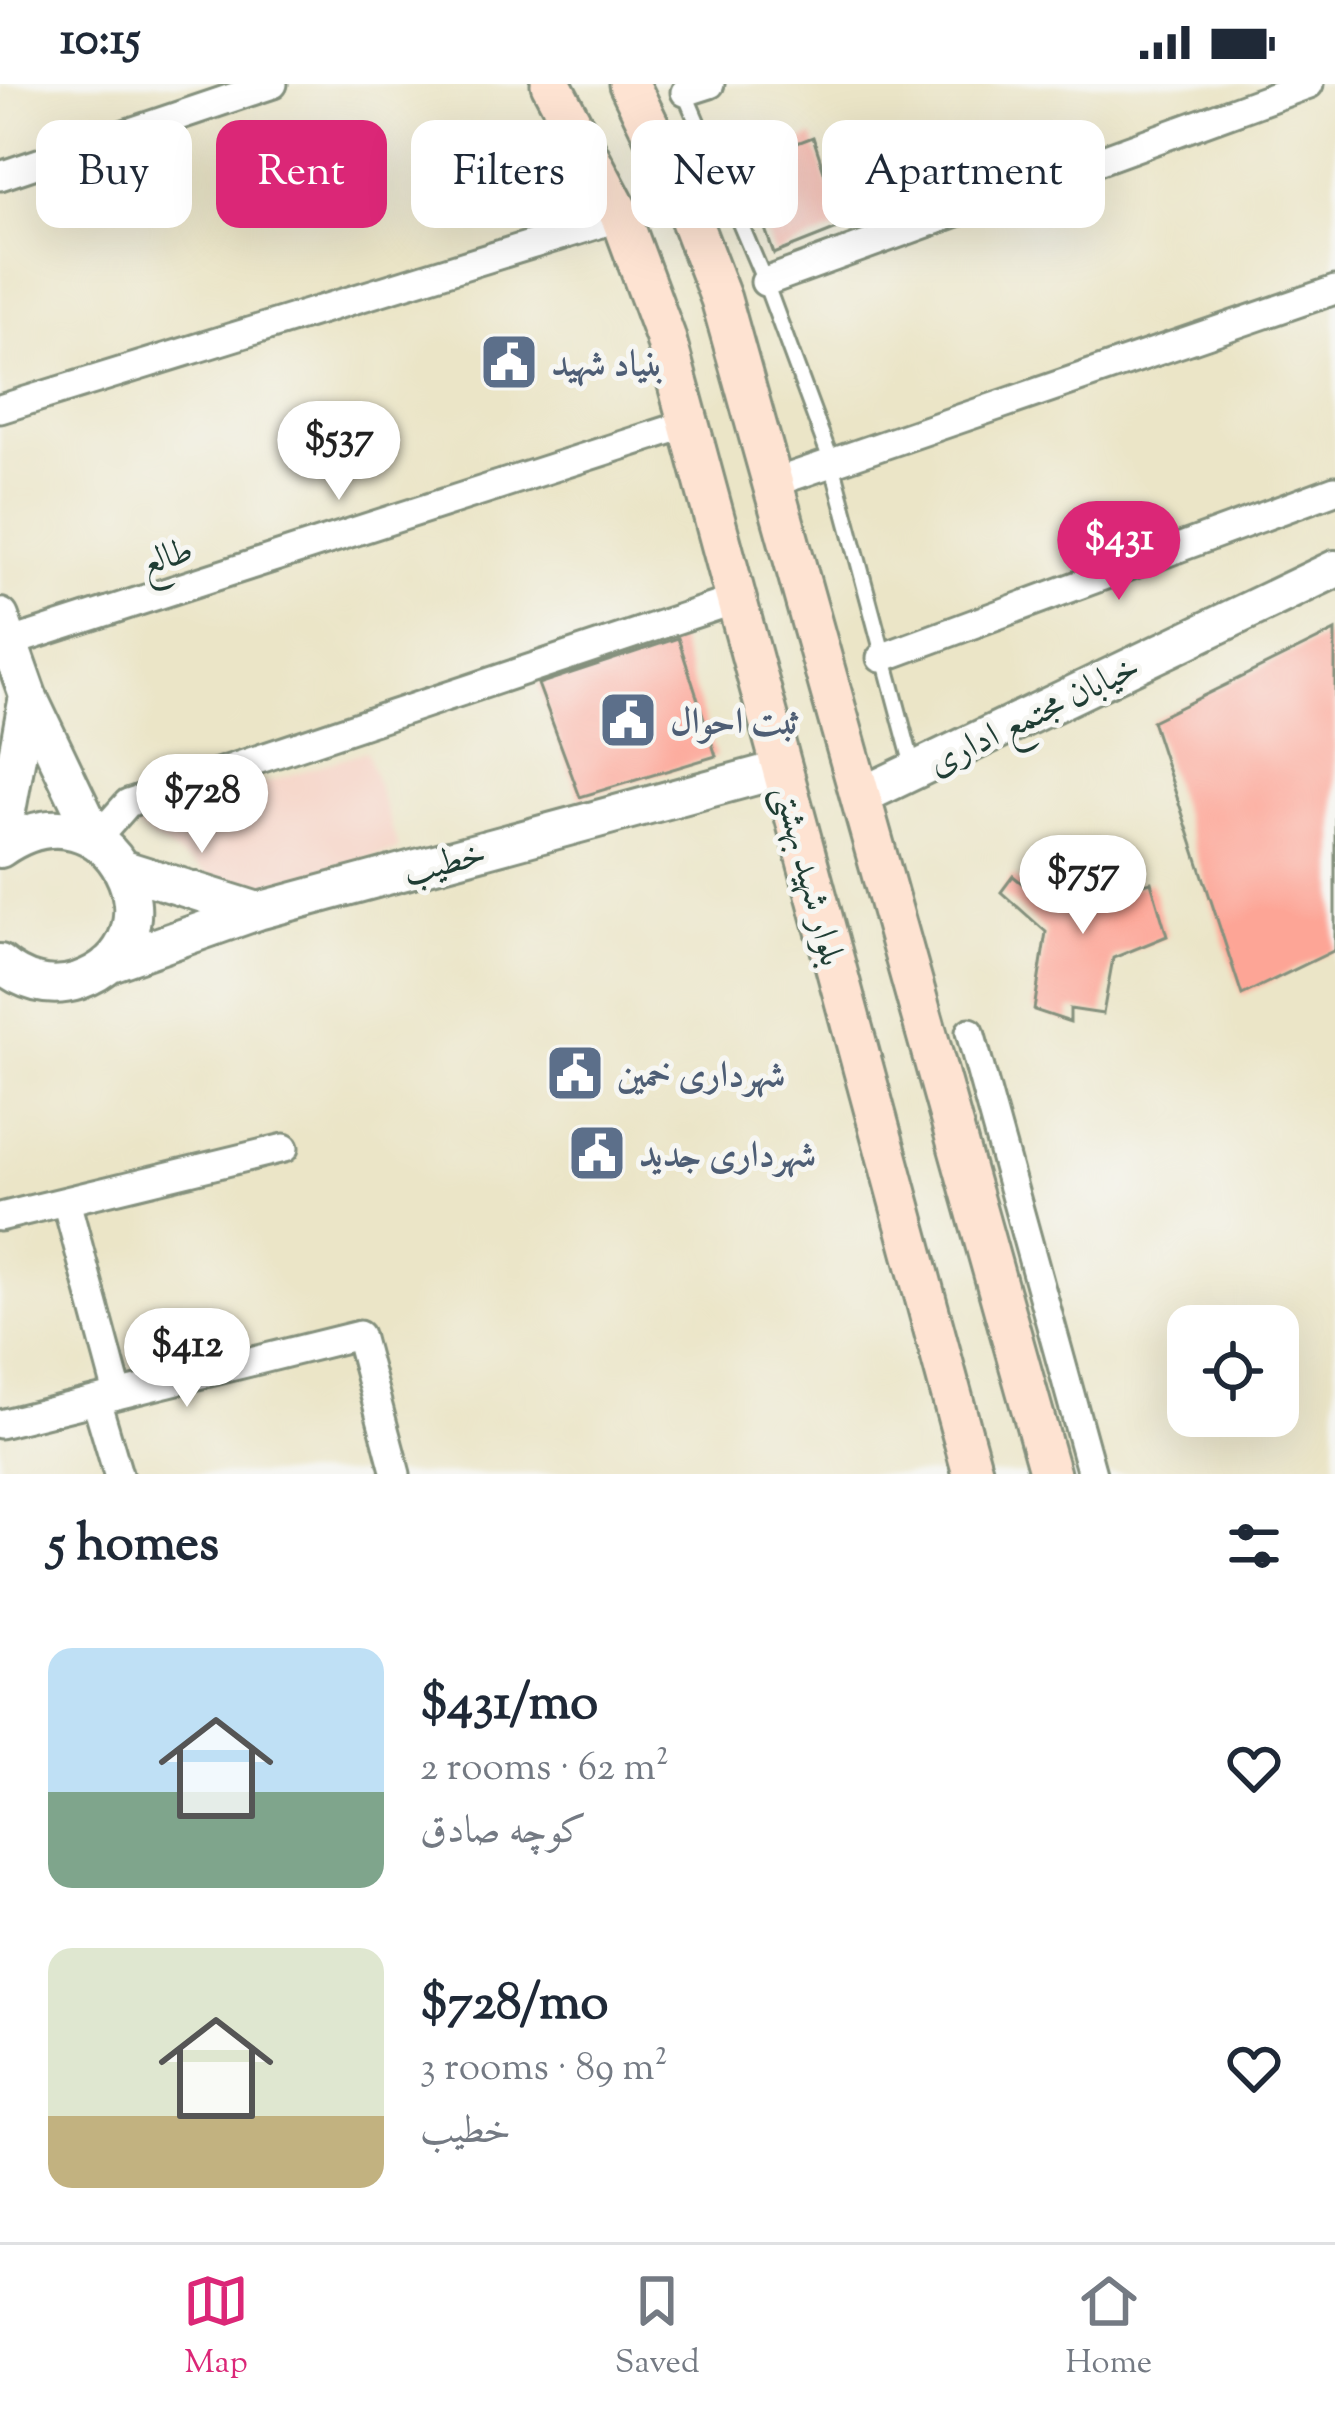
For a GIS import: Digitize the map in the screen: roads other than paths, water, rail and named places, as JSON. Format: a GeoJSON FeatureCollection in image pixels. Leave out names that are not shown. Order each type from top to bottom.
{"type":"FeatureCollection","features":[{"type":"Feature","properties":{"kind":"main road","name":"بلوار شهید بهشتی"},"geometry":{"type":"LineString","coordinates":[[550,84],[621,217],[665,336],[974,1474]]}},
{"type":"Feature","properties":{"kind":"main road","name":"بلوار شهید بهشتی"},"geometry":{"type":"LineString","coordinates":[[629,84],[677,184],[721,299],[1050,1474]]}},
{"type":"Feature","properties":{"kind":"street"},"geometry":{"type":"LineString","coordinates":[[0,176],[273,84]]}},
{"type":"Feature","properties":{"kind":"street"},"geometry":{"type":"LineString","coordinates":[[765,282],[1280,89],[1309,84]]}},
{"type":"Feature","properties":{"kind":"street"},"geometry":{"type":"LineString","coordinates":[[0,410],[621,217]]}},
{"type":"Feature","properties":{"kind":"street"},"geometry":{"type":"LineString","coordinates":[[773,484],[1335,290]]}},
{"type":"Feature","properties":{"kind":"street","name":"طالع"},"geometry":{"type":"LineString","coordinates":[[5,630],[688,424]]}},
{"type":"Feature","properties":{"kind":"street"},"geometry":{"type":"LineString","coordinates":[[881,658],[1335,490]]}},
{"type":"Feature","properties":{"kind":"street","name":"خیابان مجتمع اداری"},"geometry":{"type":"LineString","coordinates":[[861,796],[1335,569]]}},
{"type":"Feature","properties":{"kind":"street"},"geometry":{"type":"LineString","coordinates":[[96,839],[128,803],[735,600]]}},
{"type":"Feature","properties":{"kind":"street"},"geometry":{"type":"LineString","coordinates":[[5,630],[28,696],[96,839],[124,869],[258,911]]}},
{"type":"Feature","properties":{"kind":"street"},"geometry":{"type":"LineString","coordinates":[[0,849],[10,741],[28,696]]}},
{"type":"Feature","properties":{"kind":"street","name":"خطیب"},"geometry":{"type":"LineString","coordinates":[[16,972],[72,983],[108,964],[258,911],[782,769]]}},
{"type":"Feature","properties":{"kind":"street"},"geometry":{"type":"LineString","coordinates":[[0,849],[36,830],[57,828],[96,839]]}},
{"type":"Feature","properties":{"kind":"street"},"geometry":{"type":"LineString","coordinates":[[108,964],[130,929],[133,909],[124,869]]}},
{"type":"Feature","properties":{"kind":"street"},"geometry":{"type":"LineString","coordinates":[[0,1002],[16,972]]}},
{"type":"Feature","properties":{"kind":"street"},"geometry":{"type":"LineString","coordinates":[[970,1032],[1092,1474]]}},
{"type":"Feature","properties":{"kind":"street"},"geometry":{"type":"LineString","coordinates":[[0,1217],[284,1148]]}},
{"type":"Feature","properties":{"kind":"street"},"geometry":{"type":"LineString","coordinates":[[66,1201],[107,1397],[118,1474]]}},
{"type":"Feature","properties":{"kind":"street"},"geometry":{"type":"LineString","coordinates":[[0,1424],[359,1335],[396,1474]]}},
{"type":"Feature","properties":{"kind":"lane"},"geometry":{"type":"LineString","coordinates":[[692,87],[832,464],[914,770]]}},
{"type":"Feature","properties":{"kind":"place","name":"بنیاد شهید"},"geometry":{"type":"Point","coordinates":[509,362]}},
{"type":"Feature","properties":{"kind":"place","name":"ثبت احوال"},"geometry":{"type":"Point","coordinates":[628,720]}},
{"type":"Feature","properties":{"kind":"place","name":"شهرداری خمین"},"geometry":{"type":"Point","coordinates":[575,1073]}},
{"type":"Feature","properties":{"kind":"place","name":"شهرداری جدید"},"geometry":{"type":"Point","coordinates":[597,1153]}}]}
